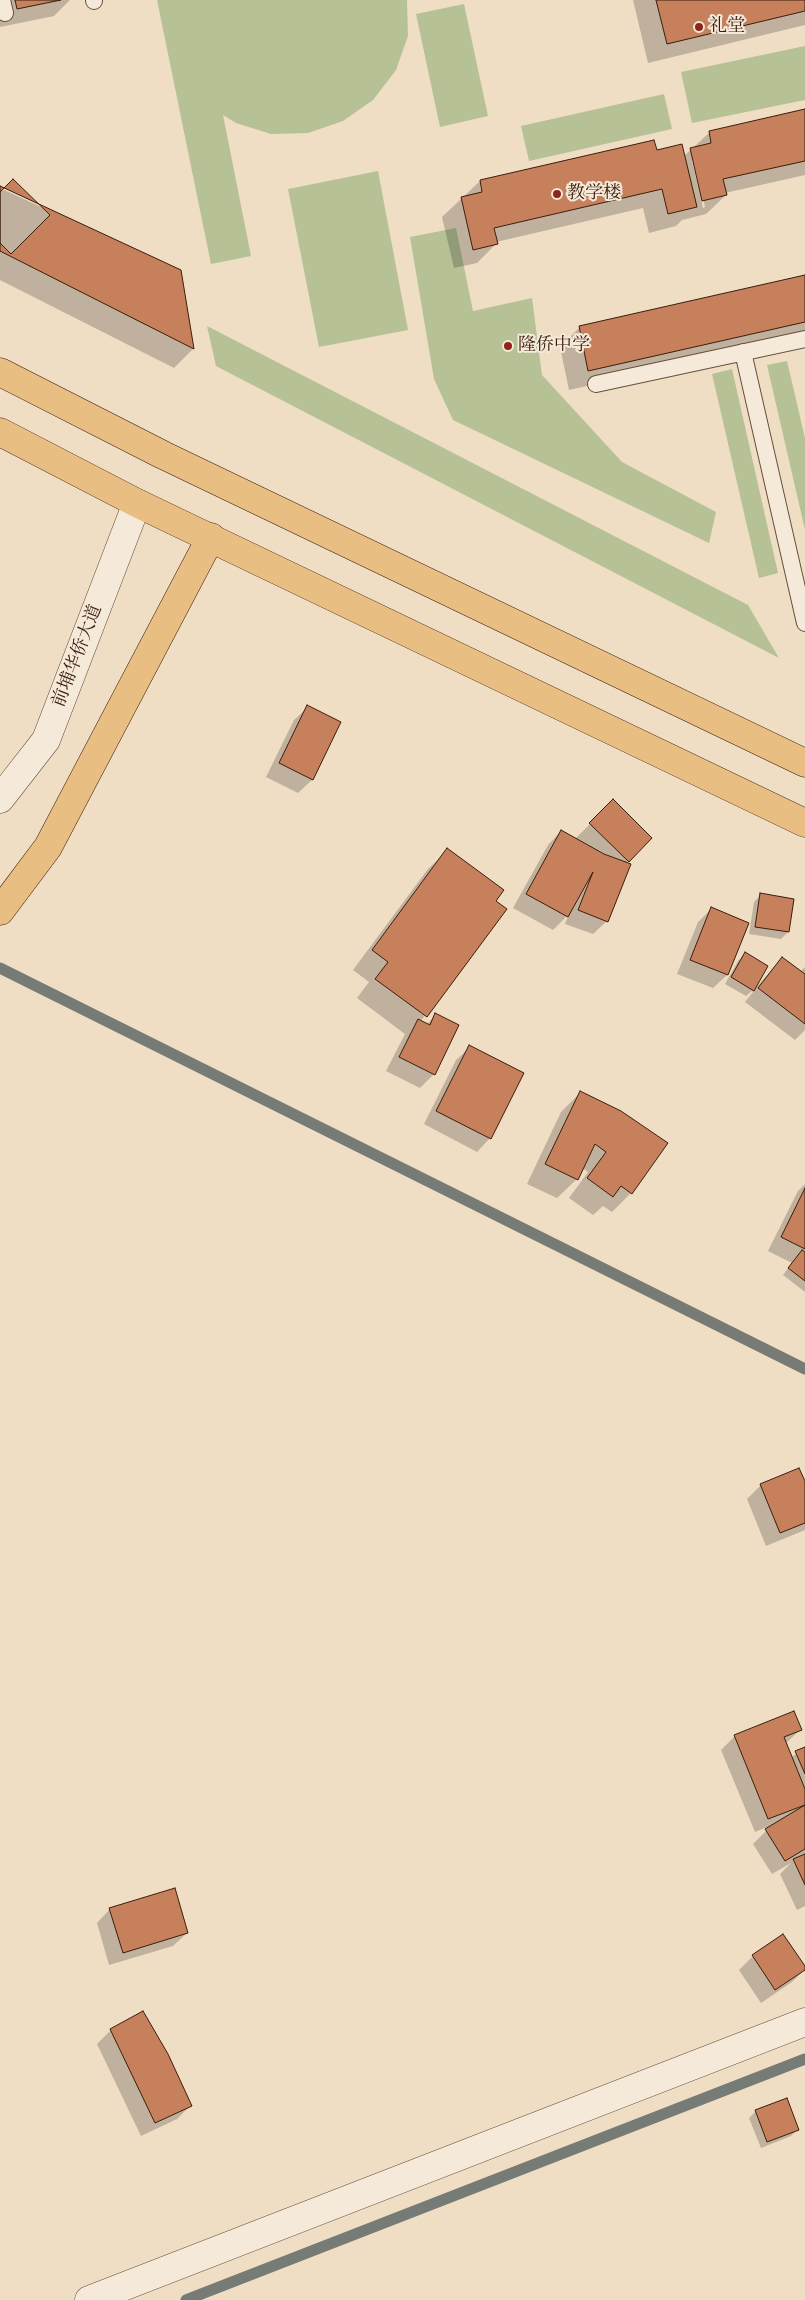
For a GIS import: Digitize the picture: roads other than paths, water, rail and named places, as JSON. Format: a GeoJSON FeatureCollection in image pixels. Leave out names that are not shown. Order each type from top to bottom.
{"type":"FeatureCollection","features":[{"type":"Feature","properties":{"kind":"main road"},"geometry":{"type":"LineString","coordinates":[[0,372],[172,460],[805,763]]}},
{"type":"Feature","properties":{"kind":"main road"},"geometry":{"type":"LineString","coordinates":[[0,432],[137,503],[805,823]]}},
{"type":"Feature","properties":{"kind":"main road"},"geometry":{"type":"LineString","coordinates":[[0,911],[48,847],[211,537]]}},
{"type":"Feature","properties":{"kind":"street","name":"前埔华侨大道"},"geometry":{"type":"LineString","coordinates":[[0,799],[46,740],[137,503]]}},
{"type":"Feature","properties":{"kind":"street"},"geometry":{"type":"LineString","coordinates":[[89,2300],[805,2022]]}},
{"type":"Feature","properties":{"kind":"lane"},"geometry":{"type":"LineString","coordinates":[[596,384],[805,339]]}},
{"type":"Feature","properties":{"kind":"lane"},"geometry":{"type":"LineString","coordinates":[[743,352],[802,600],[805,623]]}},
{"type":"Feature","properties":{"kind":"waterway"},"geometry":{"type":"LineString","coordinates":[[0,968],[805,1369]]}},
{"type":"Feature","properties":{"kind":"waterway"},"geometry":{"type":"LineString","coordinates":[[186,2300],[805,2059]]}},
{"type":"Feature","properties":{"kind":"place","name":"礼堂"},"geometry":{"type":"Point","coordinates":[699,27]}},
{"type":"Feature","properties":{"kind":"place","name":"教学楼"},"geometry":{"type":"Point","coordinates":[557,194]}},
{"type":"Feature","properties":{"kind":"place","name":"隆侨中学"},"geometry":{"type":"Point","coordinates":[508,346]}}]}
